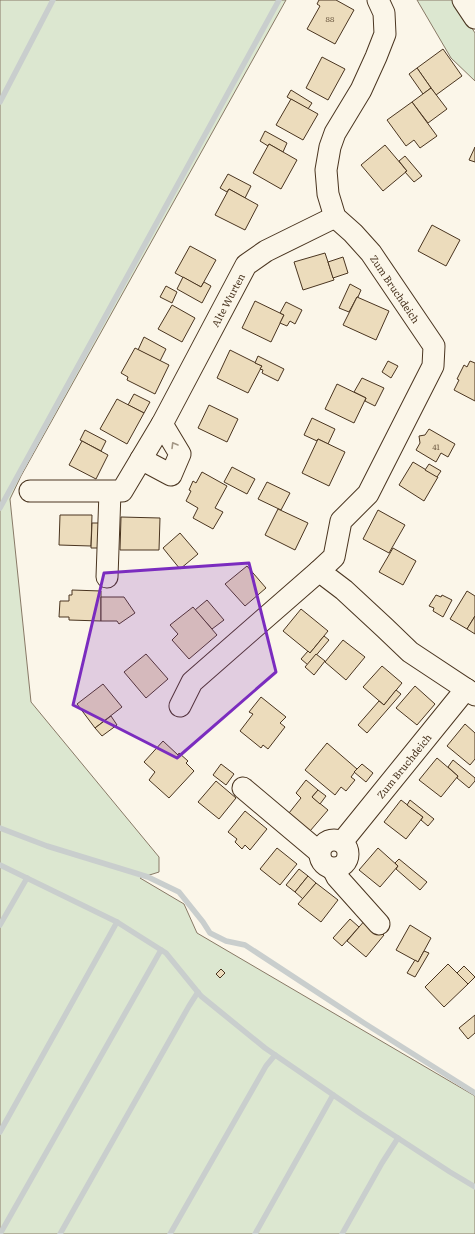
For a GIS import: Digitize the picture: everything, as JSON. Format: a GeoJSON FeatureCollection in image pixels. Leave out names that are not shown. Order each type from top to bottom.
{"type":"FeatureCollection","features":[{"type":"Feature","properties":{"kind":"street"},"geometry":{"type":"LineString","coordinates":[[335,217],[327,186],[326,170],[330,147],[336,133],[361,90],[385,34],[384,13],[378,0]]}},
{"type":"Feature","properties":{"kind":"street"},"geometry":{"type":"LineString","coordinates":[[463,0],[475,18]]}},
{"type":"Feature","properties":{"kind":"street","name":"Alte Wurten"},"geometry":{"type":"LineString","coordinates":[[30,491],[122,491],[162,424],[246,265],[266,251],[335,217]]}},
{"type":"Feature","properties":{"kind":"street","name":"Zum Bruchdeich"},"geometry":{"type":"LineString","coordinates":[[180,706],[192,682],[334,557],[341,521],[368,494],[432,366],[434,346],[371,253],[353,233],[335,217]]}},
{"type":"Feature","properties":{"kind":"street"},"geometry":{"type":"LineString","coordinates":[[141,459],[171,475],[180,454],[162,424]]}},
{"type":"Feature","properties":{"kind":"street"},"geometry":{"type":"LineString","coordinates":[[107,577],[110,492]]}},
{"type":"Feature","properties":{"kind":"street","name":"Zum Bruchdeich"},"geometry":{"type":"LineString","coordinates":[[319,571],[344,590],[410,652],[470,692],[342,842]]}},
{"type":"Feature","properties":{"kind":"street"},"geometry":{"type":"LineString","coordinates":[[243,788],[319,852]]}},
{"type":"Feature","properties":{"kind":"street"},"geometry":{"type":"LineString","coordinates":[[328,840],[342,842],[347,848],[348,855],[346,862],[341,867],[333,869],[322,864],[319,858],[319,852],[322,845],[328,840]]}},
{"type":"Feature","properties":{"kind":"street"},"geometry":{"type":"LineString","coordinates":[[333,869],[337,877],[379,924]]}},
{"type":"Feature","properties":{"kind":"highlighted area"},"geometry":{"type":"Polygon","coordinates":[[[249,563],[276,672],[177,758],[73,705],[104,573],[249,563]]]}},
{"type":"Feature","properties":{"kind":"green space"},"geometry":{"type":"Polygon","coordinates":[[[0,0],[286,0],[21,476],[10,499],[31,702],[159,857],[159,872],[140,878],[184,904],[197,933],[475,1096],[475,1234],[0,1234],[0,0]]]}},
{"type":"Feature","properties":{"kind":"green space"},"geometry":{"type":"Polygon","coordinates":[[[417,0],[454,0],[475,33],[475,81],[451,58],[417,0]]]}},
{"type":"Feature","properties":{"kind":"building"},"geometry":{"type":"Polygon","coordinates":[[[319,0],[336,0],[354,10],[335,44],[307,29],[320,6],[317,4],[319,0]]]}},
{"type":"Feature","properties":{"kind":"building"},"geometry":{"type":"Polygon","coordinates":[[[443,49],[462,76],[436,95],[417,68],[443,49]]]}},
{"type":"Feature","properties":{"kind":"building"},"geometry":{"type":"Polygon","coordinates":[[[322,57],[345,69],[328,100],[306,88],[322,57]]]}},
{"type":"Feature","properties":{"kind":"building"},"geometry":{"type":"Polygon","coordinates":[[[417,68],[431,88],[423,94],[409,74],[417,68]]]}},
{"type":"Feature","properties":{"kind":"building"},"geometry":{"type":"Polygon","coordinates":[[[431,88],[447,109],[428,123],[412,102],[431,88]]]}},
{"type":"Feature","properties":{"kind":"building"},"geometry":{"type":"Polygon","coordinates":[[[291,90],[312,103],[308,109],[287,97],[291,90]]]}},
{"type":"Feature","properties":{"kind":"building"},"geometry":{"type":"Polygon","coordinates":[[[291,99],[318,114],[303,140],[276,125],[291,99]]]}},
{"type":"Feature","properties":{"kind":"building"},"geometry":{"type":"Polygon","coordinates":[[[412,102],[437,136],[420,148],[414,140],[406,146],[387,120],[412,102]]]}},
{"type":"Feature","properties":{"kind":"building"},"geometry":{"type":"Polygon","coordinates":[[[265,131],[287,143],[283,152],[260,141],[265,131]]]}},
{"type":"Feature","properties":{"kind":"building"},"geometry":{"type":"Polygon","coordinates":[[[269,144],[297,160],[281,189],[253,173],[269,144]]]}},
{"type":"Feature","properties":{"kind":"building"},"geometry":{"type":"Polygon","coordinates":[[[385,145],[407,171],[383,191],[361,165],[385,145]]]}},
{"type":"Feature","properties":{"kind":"building"},"geometry":{"type":"Polygon","coordinates":[[[475,147],[475,162],[469,160],[475,147]]]}},
{"type":"Feature","properties":{"kind":"building"},"geometry":{"type":"Polygon","coordinates":[[[405,156],[422,176],[414,182],[405,172],[407,171],[399,161],[405,156]]]}},
{"type":"Feature","properties":{"kind":"building"},"geometry":{"type":"Polygon","coordinates":[[[228,174],[251,186],[245,198],[229,189],[227,192],[220,188],[228,174]]]}},
{"type":"Feature","properties":{"kind":"building"},"geometry":{"type":"Polygon","coordinates":[[[229,189],[258,205],[245,230],[215,215],[229,189]]]}},
{"type":"Feature","properties":{"kind":"building"},"geometry":{"type":"Polygon","coordinates":[[[432,225],[460,240],[446,266],[418,251],[432,225]]]}},
{"type":"Feature","properties":{"kind":"building"},"geometry":{"type":"Polygon","coordinates":[[[190,246],[216,260],[201,287],[175,273],[190,246]]]}},
{"type":"Feature","properties":{"kind":"building"},"geometry":{"type":"Polygon","coordinates":[[[325,253],[334,280],[303,290],[294,262],[325,253]]]}},
{"type":"Feature","properties":{"kind":"building"},"geometry":{"type":"Polygon","coordinates":[[[343,257],[348,273],[333,278],[328,262],[343,257]]]}},
{"type":"Feature","properties":{"kind":"building"},"geometry":{"type":"Polygon","coordinates":[[[183,277],[201,287],[204,282],[211,286],[202,303],[177,289],[183,277]]]}},
{"type":"Feature","properties":{"kind":"building"},"geometry":{"type":"Polygon","coordinates":[[[350,284],[361,290],[349,312],[339,308],[350,284]]]}},
{"type":"Feature","properties":{"kind":"building"},"geometry":{"type":"Polygon","coordinates":[[[166,286],[177,292],[172,303],[160,297],[166,286]]]}},
{"type":"Feature","properties":{"kind":"building"},"geometry":{"type":"Polygon","coordinates":[[[357,297],[389,311],[376,340],[343,325],[357,297]]]}},
{"type":"Feature","properties":{"kind":"building"},"geometry":{"type":"Polygon","coordinates":[[[255,301],[284,315],[271,342],[242,328],[255,301]]]}},
{"type":"Feature","properties":{"kind":"building"},"geometry":{"type":"Polygon","coordinates":[[[286,302],[302,310],[295,324],[290,321],[287,326],[280,323],[284,315],[280,313],[286,302]]]}},
{"type":"Feature","properties":{"kind":"building"},"geometry":{"type":"Polygon","coordinates":[[[172,305],[195,318],[182,342],[158,329],[172,305]]]}},
{"type":"Feature","properties":{"kind":"building"},"geometry":{"type":"Polygon","coordinates":[[[144,337],[166,349],[160,361],[138,350],[144,337]]]}},
{"type":"Feature","properties":{"kind":"building"},"geometry":{"type":"Polygon","coordinates":[[[135,348],[169,365],[155,394],[127,380],[128,377],[121,373],[135,348]]]}},
{"type":"Feature","properties":{"kind":"building"},"geometry":{"type":"Polygon","coordinates":[[[230,350],[262,366],[248,393],[217,378],[230,350]]]}},
{"type":"Feature","properties":{"kind":"building"},"geometry":{"type":"Polygon","coordinates":[[[258,356],[284,369],[278,381],[262,373],[263,370],[260,369],[262,366],[255,363],[258,356]]]}},
{"type":"Feature","properties":{"kind":"building"},"geometry":{"type":"Polygon","coordinates":[[[388,361],[398,366],[391,378],[382,372],[388,361]]]}},
{"type":"Feature","properties":{"kind":"building"},"geometry":{"type":"Polygon","coordinates":[[[470,361],[475,363],[475,401],[454,390],[459,380],[457,379],[464,365],[467,367],[470,361]]]}},
{"type":"Feature","properties":{"kind":"building"},"geometry":{"type":"Polygon","coordinates":[[[362,378],[384,388],[375,406],[365,401],[366,398],[354,392],[362,378]]]}},
{"type":"Feature","properties":{"kind":"building"},"geometry":{"type":"Polygon","coordinates":[[[337,384],[366,398],[354,423],[325,409],[337,384]]]}},
{"type":"Feature","properties":{"kind":"building"},"geometry":{"type":"Polygon","coordinates":[[[134,394],[150,402],[144,413],[128,405],[134,394]]]}},
{"type":"Feature","properties":{"kind":"building"},"geometry":{"type":"Polygon","coordinates":[[[117,399],[144,413],[127,444],[100,429],[117,399]]]}},
{"type":"Feature","properties":{"kind":"building"},"geometry":{"type":"Polygon","coordinates":[[[209,405],[238,419],[227,442],[198,428],[209,405]]]}},
{"type":"Feature","properties":{"kind":"building"},"geometry":{"type":"Polygon","coordinates":[[[312,418],[335,429],[328,444],[304,435],[312,418]]]}},
{"type":"Feature","properties":{"kind":"building"},"geometry":{"type":"Polygon","coordinates":[[[429,429],[455,444],[448,457],[441,453],[436,462],[416,450],[420,443],[419,436],[425,435],[429,429]]]}},
{"type":"Feature","properties":{"kind":"building"},"geometry":{"type":"Polygon","coordinates":[[[85,430],[106,441],[101,451],[80,440],[85,430]]]}},
{"type":"Feature","properties":{"kind":"building"},"geometry":{"type":"Polygon","coordinates":[[[318,439],[345,452],[329,486],[302,473],[318,439]]]}},
{"type":"Feature","properties":{"kind":"building"},"geometry":{"type":"Polygon","coordinates":[[[82,441],[108,455],[96,479],[69,465],[82,441]]]}},
{"type":"Feature","properties":{"kind":"building"},"geometry":{"type":"Polygon","coordinates":[[[413,462],[438,477],[424,501],[399,485],[413,462]]]}},
{"type":"Feature","properties":{"kind":"building"},"geometry":{"type":"Polygon","coordinates":[[[429,464],[441,471],[437,477],[425,470],[429,464]]]}},
{"type":"Feature","properties":{"kind":"building"},"geometry":{"type":"Polygon","coordinates":[[[232,467],[255,479],[247,494],[224,482],[232,467]]]}},
{"type":"Feature","properties":{"kind":"building"},"geometry":{"type":"Polygon","coordinates":[[[202,472],[227,486],[215,508],[223,512],[213,529],[193,518],[198,508],[186,501],[191,491],[189,490],[193,481],[196,483],[202,472]]]}},
{"type":"Feature","properties":{"kind":"building"},"geometry":{"type":"Polygon","coordinates":[[[267,482],[290,493],[281,510],[258,499],[267,482]]]}},
{"type":"Feature","properties":{"kind":"building"},"geometry":{"type":"Polygon","coordinates":[[[278,509],[308,523],[295,550],[265,535],[278,509]]]}},
{"type":"Feature","properties":{"kind":"building"},"geometry":{"type":"Polygon","coordinates":[[[378,510],[405,525],[389,553],[363,539],[378,510]]]}},
{"type":"Feature","properties":{"kind":"building"},"geometry":{"type":"Polygon","coordinates":[[[60,515],[92,515],[91,546],[59,545],[60,515]]]}},
{"type":"Feature","properties":{"kind":"building"},"geometry":{"type":"Polygon","coordinates":[[[121,517],[160,518],[159,550],[120,550],[121,517]]]}},
{"type":"Feature","properties":{"kind":"building"},"geometry":{"type":"Polygon","coordinates":[[[92,523],[102,523],[101,548],[91,548],[92,523]]]}},
{"type":"Feature","properties":{"kind":"building"},"geometry":{"type":"Polygon","coordinates":[[[180,533],[198,554],[180,569],[163,548],[180,533]]]}},
{"type":"Feature","properties":{"kind":"building"},"geometry":{"type":"Polygon","coordinates":[[[393,548],[416,561],[403,585],[379,572],[393,548]]]}},
{"type":"Feature","properties":{"kind":"building"},"geometry":{"type":"Polygon","coordinates":[[[247,566],[266,588],[245,606],[225,584],[247,566]]]}},
{"type":"Feature","properties":{"kind":"building"},"geometry":{"type":"Polygon","coordinates":[[[72,590],[101,591],[101,621],[69,620],[69,617],[59,617],[60,601],[69,601],[69,595],[72,595],[72,590]]]}},
{"type":"Feature","properties":{"kind":"building"},"geometry":{"type":"Polygon","coordinates":[[[467,591],[475,596],[475,616],[467,629],[450,619],[467,591]]]}},
{"type":"Feature","properties":{"kind":"building"},"geometry":{"type":"Polygon","coordinates":[[[436,595],[441,597],[442,595],[452,600],[443,617],[433,611],[434,608],[429,606],[436,595]]]}},
{"type":"Feature","properties":{"kind":"building"},"geometry":{"type":"Polygon","coordinates":[[[101,597],[124,597],[135,613],[119,624],[117,621],[101,621],[101,597]]]}},
{"type":"Feature","properties":{"kind":"building"},"geometry":{"type":"Polygon","coordinates":[[[207,600],[224,620],[212,629],[195,610],[207,600]]]}},
{"type":"Feature","properties":{"kind":"building"},"geometry":{"type":"Polygon","coordinates":[[[193,607],[217,635],[189,659],[172,640],[178,634],[170,625],[193,607]]]}},
{"type":"Feature","properties":{"kind":"building"},"geometry":{"type":"Polygon","coordinates":[[[301,609],[328,631],[310,653],[283,631],[301,609]]]}},
{"type":"Feature","properties":{"kind":"building"},"geometry":{"type":"Polygon","coordinates":[[[475,616],[475,634],[467,629],[475,616]]]}},
{"type":"Feature","properties":{"kind":"building"},"geometry":{"type":"Polygon","coordinates":[[[324,636],[329,640],[308,665],[301,659],[308,651],[310,653],[324,636]]]}},
{"type":"Feature","properties":{"kind":"building"},"geometry":{"type":"Polygon","coordinates":[[[343,640],[365,657],[346,680],[325,662],[343,640]]]}},
{"type":"Feature","properties":{"kind":"building"},"geometry":{"type":"Polygon","coordinates":[[[146,654],[168,679],[146,698],[124,672],[146,654]]]}},
{"type":"Feature","properties":{"kind":"building"},"geometry":{"type":"Polygon","coordinates":[[[316,654],[325,661],[314,675],[305,667],[316,654]]]}},
{"type":"Feature","properties":{"kind":"building"},"geometry":{"type":"Polygon","coordinates":[[[382,666],[402,683],[384,705],[363,687],[382,666]]]}},
{"type":"Feature","properties":{"kind":"building"},"geometry":{"type":"Polygon","coordinates":[[[103,684],[122,707],[95,728],[77,704],[103,684]]]}},
{"type":"Feature","properties":{"kind":"building"},"geometry":{"type":"Polygon","coordinates":[[[415,686],[435,704],[417,725],[396,708],[415,686]]]}},
{"type":"Feature","properties":{"kind":"building"},"geometry":{"type":"Polygon","coordinates":[[[396,690],[401,694],[367,733],[358,725],[379,701],[384,705],[396,690]]]}},
{"type":"Feature","properties":{"kind":"building"},"geometry":{"type":"Polygon","coordinates":[[[261,697],[286,717],[280,723],[285,727],[268,749],[263,745],[261,748],[240,731],[253,714],[249,712],[261,697]]]}},
{"type":"Feature","properties":{"kind":"building"},"geometry":{"type":"Polygon","coordinates":[[[111,716],[117,725],[102,736],[95,728],[111,716]]]}},
{"type":"Feature","properties":{"kind":"building"},"geometry":{"type":"Polygon","coordinates":[[[465,724],[475,733],[475,759],[470,765],[447,746],[465,724]]]}},
{"type":"Feature","properties":{"kind":"building"},"geometry":{"type":"Polygon","coordinates":[[[163,741],[178,755],[179,753],[188,761],[186,763],[194,771],[169,798],[149,780],[155,772],[144,762],[163,741]]]}},
{"type":"Feature","properties":{"kind":"building"},"geometry":{"type":"Polygon","coordinates":[[[327,743],[357,769],[351,777],[355,780],[346,791],[341,787],[335,795],[305,770],[327,743]]]}},
{"type":"Feature","properties":{"kind":"building"},"geometry":{"type":"Polygon","coordinates":[[[437,758],[458,776],[441,797],[419,780],[437,758]]]}},
{"type":"Feature","properties":{"kind":"building"},"geometry":{"type":"Polygon","coordinates":[[[453,760],[475,778],[475,781],[469,788],[457,778],[458,776],[448,767],[453,760]]]}},
{"type":"Feature","properties":{"kind":"building"},"geometry":{"type":"Polygon","coordinates":[[[221,764],[234,774],[226,785],[213,775],[221,764]]]}},
{"type":"Feature","properties":{"kind":"building"},"geometry":{"type":"Polygon","coordinates":[[[362,764],[373,773],[366,782],[354,772],[362,764]]]}},
{"type":"Feature","properties":{"kind":"building"},"geometry":{"type":"Polygon","coordinates":[[[306,780],[318,790],[312,797],[328,810],[310,831],[289,813],[301,798],[296,793],[306,780]]]}},
{"type":"Feature","properties":{"kind":"building"},"geometry":{"type":"Polygon","coordinates":[[[216,781],[236,798],[219,819],[198,802],[216,781]]]}},
{"type":"Feature","properties":{"kind":"building"},"geometry":{"type":"Polygon","coordinates":[[[318,790],[326,796],[320,804],[312,797],[318,790]]]}},
{"type":"Feature","properties":{"kind":"building"},"geometry":{"type":"Polygon","coordinates":[[[401,800],[423,817],[406,839],[384,822],[401,800]]]}},
{"type":"Feature","properties":{"kind":"building"},"geometry":{"type":"Polygon","coordinates":[[[410,800],[434,819],[428,826],[421,820],[423,817],[407,805],[410,800]]]}},
{"type":"Feature","properties":{"kind":"building"},"geometry":{"type":"Polygon","coordinates":[[[245,811],[267,829],[250,850],[245,845],[242,849],[235,842],[237,839],[228,832],[245,811]]]}},
{"type":"Feature","properties":{"kind":"building"},"geometry":{"type":"Polygon","coordinates":[[[277,848],[297,864],[280,885],[260,869],[277,848]]]}},
{"type":"Feature","properties":{"kind":"building"},"geometry":{"type":"Polygon","coordinates":[[[378,848],[398,866],[380,887],[359,870],[378,848]]]}},
{"type":"Feature","properties":{"kind":"building"},"geometry":{"type":"Polygon","coordinates":[[[399,859],[427,882],[420,890],[396,869],[398,866],[395,863],[399,859]]]}},
{"type":"Feature","properties":{"kind":"building"},"geometry":{"type":"Polygon","coordinates":[[[299,869],[308,876],[295,892],[286,885],[299,869]]]}},
{"type":"Feature","properties":{"kind":"building"},"geometry":{"type":"Polygon","coordinates":[[[308,876],[316,883],[303,899],[295,892],[308,876]]]}},
{"type":"Feature","properties":{"kind":"building"},"geometry":{"type":"Polygon","coordinates":[[[316,883],[338,900],[321,922],[298,904],[316,883]]]}},
{"type":"Feature","properties":{"kind":"building"},"geometry":{"type":"Polygon","coordinates":[[[350,919],[359,927],[342,946],[333,938],[350,919]]]}},
{"type":"Feature","properties":{"kind":"building"},"geometry":{"type":"Polygon","coordinates":[[[366,919],[384,935],[366,957],[347,941],[366,919]]]}},
{"type":"Feature","properties":{"kind":"building"},"geometry":{"type":"Polygon","coordinates":[[[410,925],[431,938],[418,962],[396,950],[410,925]]]}},
{"type":"Feature","properties":{"kind":"building"},"geometry":{"type":"Polygon","coordinates":[[[424,951],[429,953],[415,977],[407,973],[415,960],[418,962],[424,951]]]}},
{"type":"Feature","properties":{"kind":"building"},"geometry":{"type":"Polygon","coordinates":[[[448,964],[468,984],[444,1007],[425,987],[448,964]]]}},
{"type":"Feature","properties":{"kind":"building"},"geometry":{"type":"Polygon","coordinates":[[[464,966],[475,977],[468,984],[457,973],[464,966]]]}},
{"type":"Feature","properties":{"kind":"building"},"geometry":{"type":"Polygon","coordinates":[[[221,969],[225,973],[220,978],[216,974],[221,969]]]}},
{"type":"Feature","properties":{"kind":"building"},"geometry":{"type":"Polygon","coordinates":[[[475,1015],[475,1033],[468,1039],[459,1028],[475,1015]]]}},
{"type":"Feature","properties":{"kind":"waterway"},"geometry":{"type":"LineString","coordinates":[[0,102],[53,0]]}},
{"type":"Feature","properties":{"kind":"waterway"},"geometry":{"type":"LineString","coordinates":[[0,508],[279,0]]}},
{"type":"Feature","properties":{"kind":"waterway"},"geometry":{"type":"LineString","coordinates":[[0,828],[47,846],[148,877],[179,892],[210,933],[226,941],[245,945],[475,1093]]}},
{"type":"Feature","properties":{"kind":"waterway"},"geometry":{"type":"LineString","coordinates":[[0,865],[117,922],[166,953],[201,996],[265,1048],[361,1114],[475,1187]]}},
{"type":"Feature","properties":{"kind":"waterway"},"geometry":{"type":"LineString","coordinates":[[0,925],[27,878]]}},
{"type":"Feature","properties":{"kind":"waterway"},"geometry":{"type":"LineString","coordinates":[[0,1132],[117,922]]}},
{"type":"Feature","properties":{"kind":"waterway"},"geometry":{"type":"LineString","coordinates":[[0,1234],[161,950]]}},
{"type":"Feature","properties":{"kind":"waterway"},"geometry":{"type":"LineString","coordinates":[[60,1234],[198,992]]}},
{"type":"Feature","properties":{"kind":"waterway"},"geometry":{"type":"LineString","coordinates":[[170,1234],[266,1066],[275,1055]]}},
{"type":"Feature","properties":{"kind":"waterway"},"geometry":{"type":"LineString","coordinates":[[255,1234],[333,1095]]}},
{"type":"Feature","properties":{"kind":"waterway"},"geometry":{"type":"LineString","coordinates":[[342,1234],[382,1163],[398,1138]]}}]}
